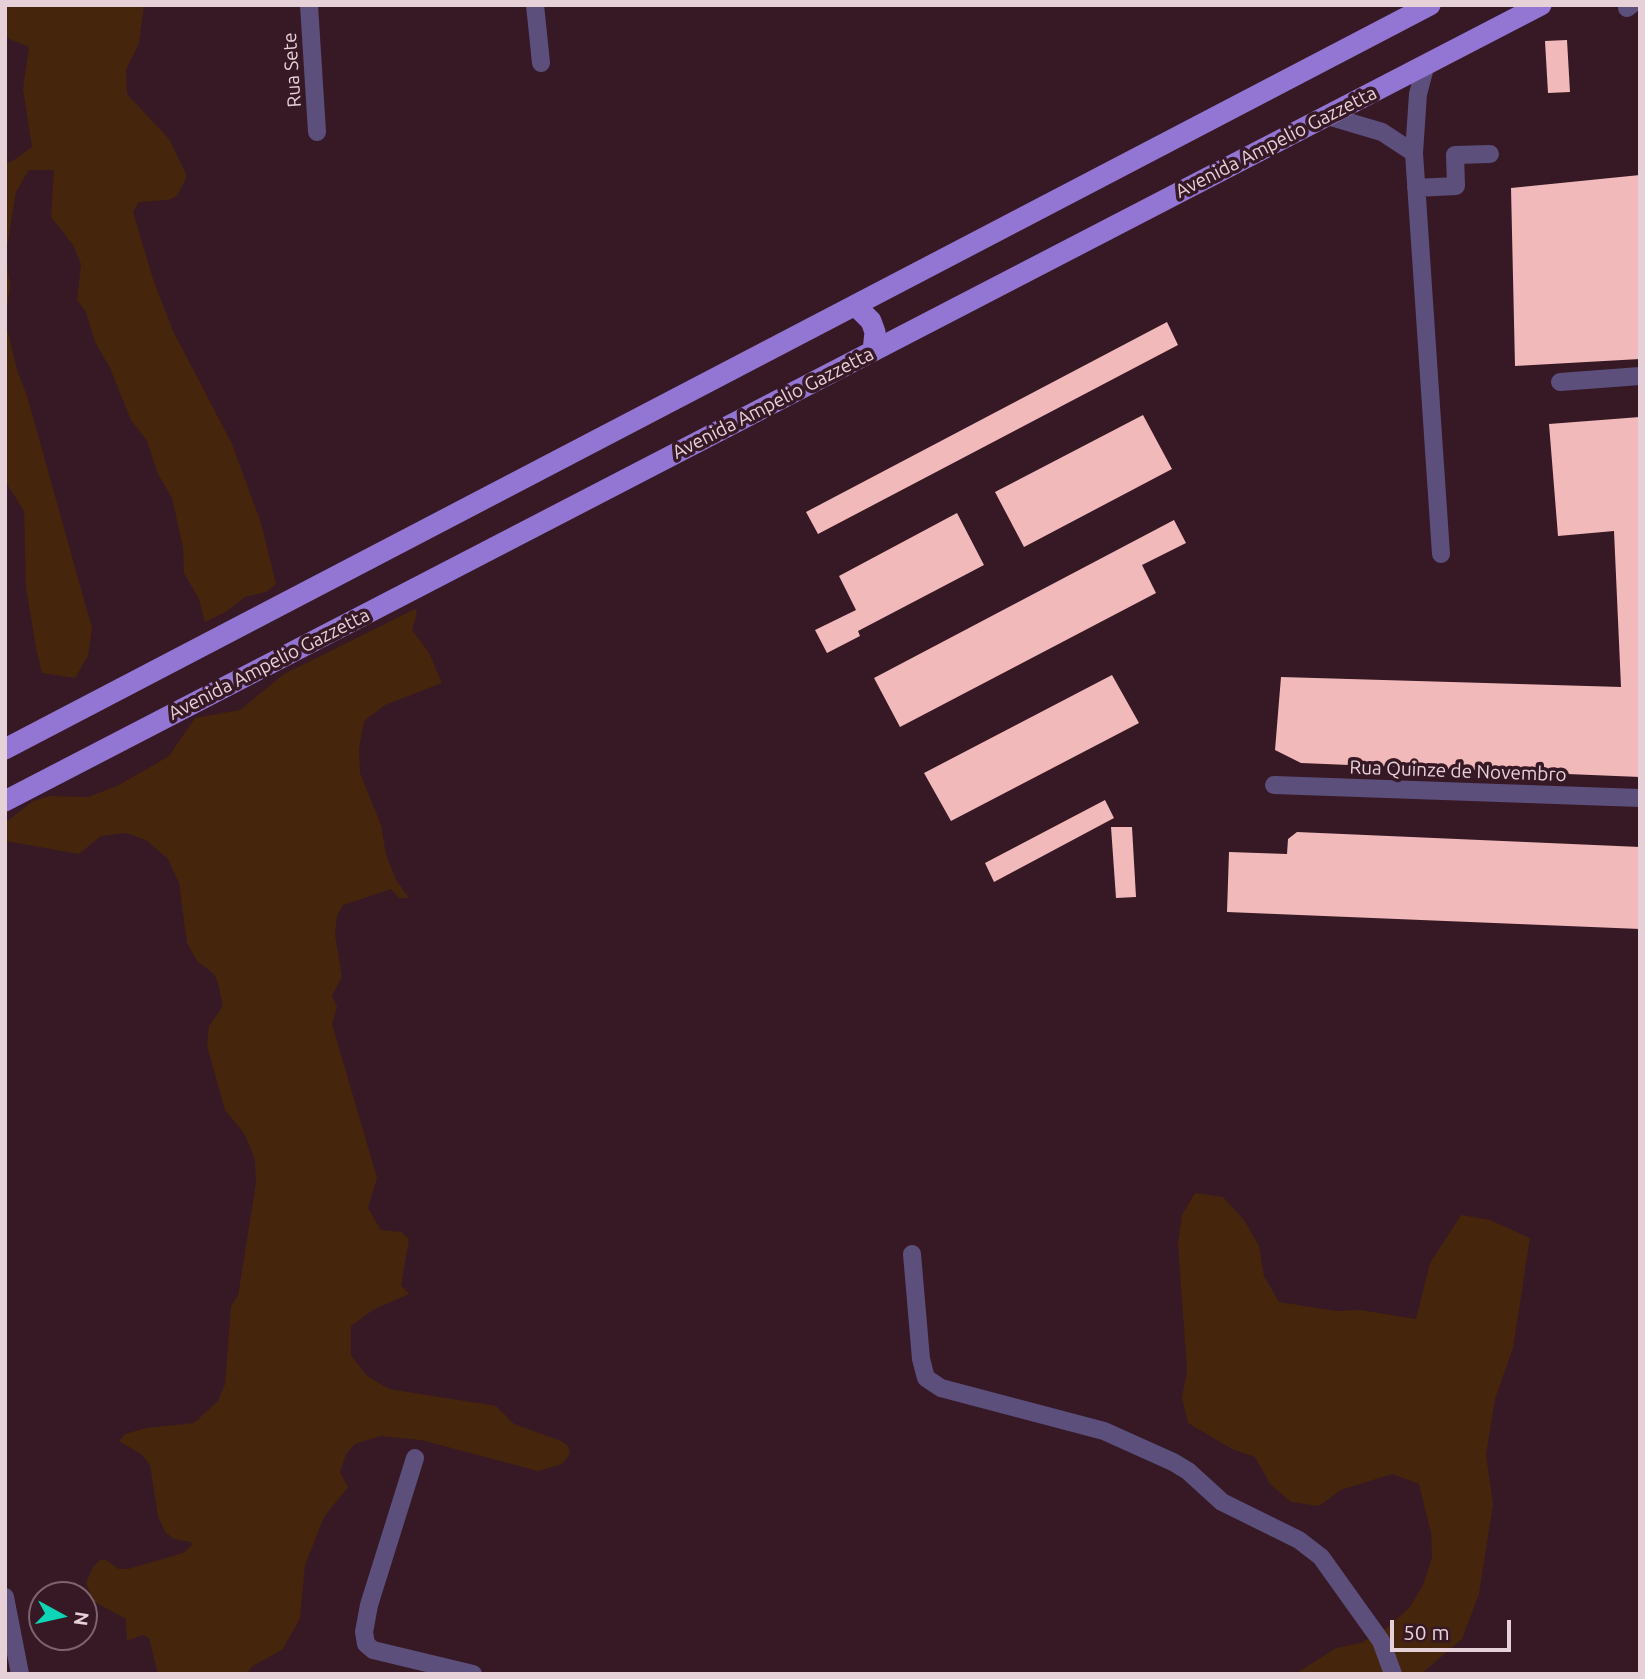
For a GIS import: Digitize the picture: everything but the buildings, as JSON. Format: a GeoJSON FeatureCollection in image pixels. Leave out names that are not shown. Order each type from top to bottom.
{"type":"FeatureCollection","features":[{"type":"Feature","properties":{"kind":"main road"},"geometry":{"type":"LineString","coordinates":[[5,749],[1430,5]]}},
{"type":"Feature","properties":{"kind":"main road","name":"Avenida Ampelio Gazzetta"},"geometry":{"type":"LineString","coordinates":[[5,801],[1328,116],[1426,64],[1507,14],[1541,5]]}},
{"type":"Feature","properties":{"kind":"main road"},"geometry":{"type":"LineString","coordinates":[[857,306],[871,321],[874,332],[873,351]]}},
{"type":"Feature","properties":{"kind":"street","name":"Rua Sete"},"geometry":{"type":"LineString","coordinates":[[309,5],[317,132]]}},
{"type":"Feature","properties":{"kind":"street"},"geometry":{"type":"LineString","coordinates":[[535,5],[541,63]]}},
{"type":"Feature","properties":{"kind":"street"},"geometry":{"type":"LineString","coordinates":[[1426,64],[1418,94],[1414,153],[1441,554]]}},
{"type":"Feature","properties":{"kind":"street"},"geometry":{"type":"LineString","coordinates":[[1328,116],[1382,132],[1414,153]]}},
{"type":"Feature","properties":{"kind":"street"},"geometry":{"type":"LineString","coordinates":[[1416,188],[1456,186],[1455,155],[1490,154]]}},
{"type":"Feature","properties":{"kind":"street"},"geometry":{"type":"LineString","coordinates":[[1559,382],[1640,376]]}},
{"type":"Feature","properties":{"kind":"street","name":"Rua Quinze de Novembro"},"geometry":{"type":"LineString","coordinates":[[1274,785],[1640,798]]}},
{"type":"Feature","properties":{"kind":"street"},"geometry":{"type":"LineString","coordinates":[[912,1254],[921,1359],[926,1378],[941,1388],[1104,1431],[1172,1462],[1188,1471],[1222,1503],[1298,1540],[1321,1557],[1381,1641],[1393,1674]]}},
{"type":"Feature","properties":{"kind":"street"},"geometry":{"type":"LineString","coordinates":[[415,1458],[369,1605],[364,1632],[366,1644],[373,1650],[434,1670],[473,1674]]}},
{"type":"Feature","properties":{"kind":"street"},"geometry":{"type":"LineString","coordinates":[[5,1597],[20,1674]]}},
{"type":"Feature","properties":{"kind":"shaded area"},"geometry":{"type":"Polygon","coordinates":[[[5,5],[144,5],[139,43],[126,70],[127,94],[169,139],[187,176],[177,196],[168,200],[139,202],[133,212],[153,279],[173,331],[232,444],[261,523],[276,584],[266,592],[245,597],[227,611],[205,622],[199,599],[184,573],[183,548],[172,498],[157,472],[147,441],[131,420],[110,368],[95,342],[86,312],[77,300],[81,264],[73,245],[51,217],[54,170],[29,170],[16,192],[6,253],[10,287],[5,320],[5,162],[11,162],[32,147],[23,89],[29,47],[7,38],[5,5]]]}},
{"type":"Feature","properties":{"kind":"shaded area"},"geometry":{"type":"Polygon","coordinates":[[[5,320],[92,628],[88,656],[75,678],[42,673],[36,648],[26,588],[24,511],[5,481],[5,320]]]}},
{"type":"Feature","properties":{"kind":"shaded area"},"geometry":{"type":"Polygon","coordinates":[[[415,609],[417,613],[412,630],[429,653],[442,683],[385,705],[364,721],[359,749],[360,773],[381,825],[386,855],[396,880],[409,898],[399,898],[391,889],[343,905],[337,916],[335,935],[342,977],[332,996],[337,1007],[332,1024],[377,1178],[368,1208],[381,1230],[401,1232],[409,1239],[401,1285],[409,1294],[373,1310],[351,1326],[351,1355],[367,1376],[389,1389],[496,1406],[514,1424],[561,1441],[568,1446],[570,1454],[562,1464],[538,1471],[421,1440],[380,1436],[355,1444],[346,1454],[340,1472],[348,1487],[324,1517],[305,1565],[300,1618],[283,1649],[253,1666],[246,1674],[158,1674],[149,1638],[143,1635],[127,1641],[126,1619],[98,1604],[98,1581],[87,1581],[93,1567],[100,1560],[106,1560],[119,1569],[128,1569],[183,1553],[192,1545],[191,1542],[174,1539],[165,1532],[158,1516],[150,1465],[142,1455],[119,1441],[125,1434],[146,1428],[194,1423],[218,1401],[225,1384],[231,1306],[238,1296],[256,1183],[255,1159],[244,1133],[225,1110],[207,1046],[209,1026],[223,1006],[218,983],[214,974],[197,961],[187,943],[179,883],[168,859],[146,840],[126,833],[101,836],[79,854],[5,841],[5,823],[33,801],[49,796],[88,797],[119,785],[169,756],[195,718],[240,710],[284,674],[415,609]]]}},
{"type":"Feature","properties":{"kind":"shaded area"},"geometry":{"type":"Polygon","coordinates":[[[1195,1193],[1223,1197],[1244,1220],[1259,1246],[1264,1276],[1279,1302],[1336,1311],[1360,1310],[1416,1319],[1430,1263],[1461,1215],[1490,1220],[1530,1238],[1513,1348],[1495,1399],[1486,1455],[1493,1504],[1479,1594],[1462,1639],[1421,1674],[1295,1674],[1336,1648],[1361,1643],[1387,1628],[1410,1607],[1423,1585],[1432,1557],[1431,1533],[1419,1484],[1392,1474],[1341,1490],[1319,1506],[1291,1502],[1270,1484],[1255,1457],[1232,1449],[1188,1423],[1182,1398],[1187,1370],[1178,1243],[1182,1215],[1195,1193]]]}}]}
